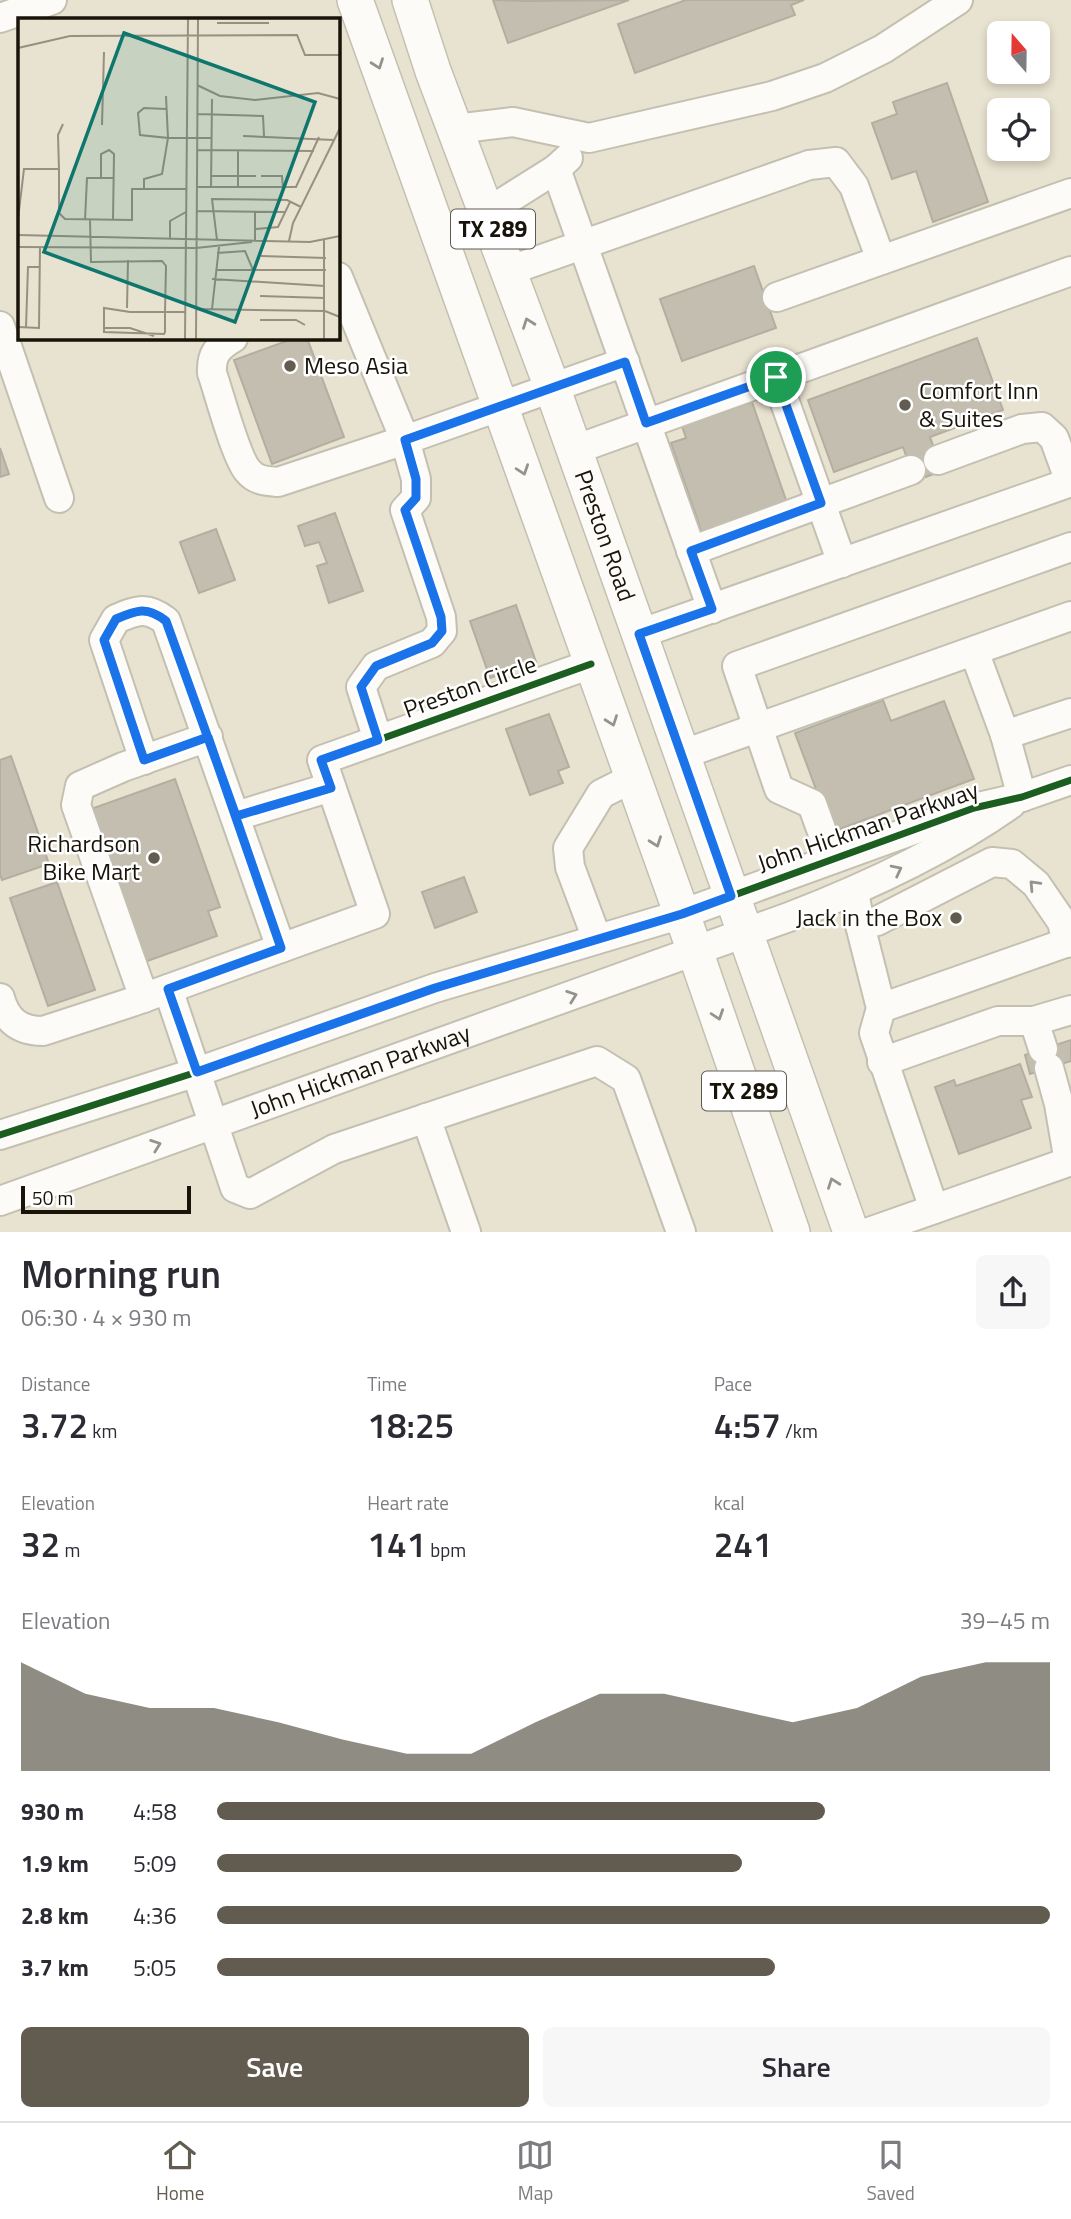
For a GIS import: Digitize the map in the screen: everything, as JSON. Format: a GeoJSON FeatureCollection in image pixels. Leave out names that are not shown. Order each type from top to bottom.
{"type":"FeatureCollection","features":[{"type":"Feature","properties":{"kind":"main road","name":"TX 289"},"geometry":{"type":"LineString","coordinates":[[355,0],[682,914],[792,1232]]}},
{"type":"Feature","properties":{"kind":"main road","name":"Preston Road"},"geometry":{"type":"LineString","coordinates":[[410,0],[455,129],[552,387],[851,1232]]}},
{"type":"Feature","properties":{"kind":"street"},"geometry":{"type":"LineString","coordinates":[[0,18],[52,0]]}},
{"type":"Feature","properties":{"kind":"street"},"geometry":{"type":"LineString","coordinates":[[455,129],[513,122],[589,138],[772,96],[825,78],[883,50],[958,0]]}},
{"type":"Feature","properties":{"kind":"street"},"geometry":{"type":"LineString","coordinates":[[486,213],[556,169],[589,138]]}},
{"type":"Feature","properties":{"kind":"street"},"geometry":{"type":"LineString","coordinates":[[508,271],[809,165],[836,162],[853,186],[881,260]]}},
{"type":"Feature","properties":{"kind":"street"},"geometry":{"type":"LineString","coordinates":[[556,169],[712,609]]}},
{"type":"Feature","properties":{"kind":"street"},"geometry":{"type":"LineString","coordinates":[[777,297],[1071,193]]}},
{"type":"Feature","properties":{"kind":"street"},"geometry":{"type":"LineString","coordinates":[[574,450],[1071,271]]}},
{"type":"Feature","properties":{"kind":"street"},"geometry":{"type":"LineString","coordinates":[[340,293],[405,440],[416,479],[416,498],[405,510],[441,617],[442,631],[432,643],[376,666],[361,687],[378,740]]}},
{"type":"Feature","properties":{"kind":"street"},"geometry":{"type":"LineString","coordinates":[[0,326],[58,498]]}},
{"type":"Feature","properties":{"kind":"street"},"geometry":{"type":"LineString","coordinates":[[230,340],[219,346],[211,359],[212,373],[239,453],[248,471],[261,481],[278,482],[625,362]]}},
{"type":"Feature","properties":{"kind":"street"},"geometry":{"type":"LineString","coordinates":[[776,377],[842,563]]}},
{"type":"Feature","properties":{"kind":"street"},"geometry":{"type":"LineString","coordinates":[[639,634],[1071,482],[1054,438],[1042,427],[1022,429],[938,460]]}},
{"type":"Feature","properties":{"kind":"street"},"geometry":{"type":"LineString","coordinates":[[691,551],[912,470]]}},
{"type":"Feature","properties":{"kind":"street"},"geometry":{"type":"LineString","coordinates":[[832,859],[812,804],[779,789],[737,666],[1071,547]]}},
{"type":"Feature","properties":{"kind":"street"},"geometry":{"type":"LineString","coordinates":[[144,760],[104,640],[116,619],[136,611],[155,611],[166,621],[281,948]]}},
{"type":"Feature","properties":{"kind":"street"},"geometry":{"type":"LineString","coordinates":[[681,755],[1071,616]]}},
{"type":"Feature","properties":{"kind":"street"},"geometry":{"type":"LineString","coordinates":[[974,650],[1005,735],[1022,797]]}},
{"type":"Feature","properties":{"kind":"street","name":"Preston Circle"},"geometry":{"type":"LineString","coordinates":[[331,788],[321,760],[591,664]]}},
{"type":"Feature","properties":{"kind":"street"},"geometry":{"type":"LineString","coordinates":[[1005,735],[1071,713]]}},
{"type":"Feature","properties":{"kind":"street"},"geometry":{"type":"LineString","coordinates":[[208,737],[80,786],[76,805],[156,993],[197,1072],[235,1188],[250,1194],[334,1149],[597,1061],[626,1079],[681,1232]]}},
{"type":"Feature","properties":{"kind":"street"},"geometry":{"type":"LineString","coordinates":[[597,939],[570,867],[568,848],[601,794],[633,778]]}},
{"type":"Feature","properties":{"kind":"street","name":"John Hickman Parkway"},"geometry":{"type":"LineString","coordinates":[[0,1135],[197,1072],[435,988],[682,914],[974,808],[1022,797],[1071,780]]}},
{"type":"Feature","properties":{"kind":"street"},"geometry":{"type":"LineString","coordinates":[[0,998],[4,1010],[20,1027],[43,1031],[375,914],[331,788],[236,816]]}},
{"type":"Feature","properties":{"kind":"street","name":"John Hickman Parkway"},"geometry":{"type":"LineString","coordinates":[[0,1201],[744,935],[854,891],[972,832],[1022,797]]}},
{"type":"Feature","properties":{"kind":"street"},"geometry":{"type":"LineString","coordinates":[[860,925],[877,922],[992,862],[1012,864],[1036,884],[1062,922],[1069,942],[881,1008]]}},
{"type":"Feature","properties":{"kind":"street"},"geometry":{"type":"LineString","coordinates":[[854,891],[881,1008],[874,1033],[934,1209]]}},
{"type":"Feature","properties":{"kind":"street"},"geometry":{"type":"LineString","coordinates":[[883,1062],[998,1021],[1034,1021],[1071,1010]]}},
{"type":"Feature","properties":{"kind":"street"},"geometry":{"type":"LineString","coordinates":[[869,1232],[1070,1162],[1059,1104],[1034,1021]]}},
{"type":"Feature","properties":{"kind":"street"},"geometry":{"type":"LineString","coordinates":[[426,1118],[466,1232]]}},
{"type":"Feature","properties":{"kind":"building"},"geometry":{"type":"Polygon","coordinates":[[[493,0],[528,1],[629,0],[508,43],[493,0]]]}},
{"type":"Feature","properties":{"kind":"building"},"geometry":{"type":"Polygon","coordinates":[[[686,0],[804,0],[791,5],[795,15],[635,73],[618,24],[686,0]]]}},
{"type":"Feature","properties":{"kind":"building"},"geometry":{"type":"Polygon","coordinates":[[[947,83],[988,202],[933,222],[916,171],[892,179],[872,123],[897,114],[893,102],[947,83]]]}},
{"type":"Feature","properties":{"kind":"building"},"geometry":{"type":"Polygon","coordinates":[[[754,266],[776,328],[682,361],[660,299],[754,266]]]}},
{"type":"Feature","properties":{"kind":"building","name":"Comfort Inn & Suites"},"geometry":{"type":"Polygon","coordinates":[[[977,338],[1003,410],[930,437],[942,471],[915,481],[903,447],[834,472],[808,400],[977,338]]]}},
{"type":"Feature","properties":{"kind":"building"},"geometry":{"type":"Polygon","coordinates":[[[289,340],[308,340],[344,437],[272,464],[234,360],[289,340]]]}},
{"type":"Feature","properties":{"kind":"building"},"geometry":{"type":"Polygon","coordinates":[[[752,402],[787,503],[702,533],[671,443],[686,438],[682,426],[752,402]]]}},
{"type":"Feature","properties":{"kind":"building"},"geometry":{"type":"Polygon","coordinates":[[[0,448],[9,474],[0,477],[0,448]]]}},
{"type":"Feature","properties":{"kind":"building"},"geometry":{"type":"Polygon","coordinates":[[[335,513],[363,591],[329,603],[317,566],[327,563],[319,542],[305,546],[298,526],[335,513]]]}},
{"type":"Feature","properties":{"kind":"building"},"geometry":{"type":"Polygon","coordinates":[[[216,529],[235,580],[199,593],[180,542],[216,529]]]}},
{"type":"Feature","properties":{"kind":"building"},"geometry":{"type":"Polygon","coordinates":[[[516,605],[536,662],[490,678],[470,621],[516,605]]]}},
{"type":"Feature","properties":{"kind":"building"},"geometry":{"type":"Polygon","coordinates":[[[883,700],[891,721],[944,701],[974,779],[832,832],[795,733],[883,700]]]}},
{"type":"Feature","properties":{"kind":"building"},"geometry":{"type":"Polygon","coordinates":[[[549,714],[569,767],[558,771],[563,783],[530,795],[506,729],[549,714]]]}},
{"type":"Feature","properties":{"kind":"building"},"geometry":{"type":"Polygon","coordinates":[[[11,756],[49,864],[2,880],[0,760],[11,756]]]}},
{"type":"Feature","properties":{"kind":"building","name":"Richardson Bike Mart"},"geometry":{"type":"Polygon","coordinates":[[[175,779],[220,907],[208,911],[217,936],[142,963],[88,810],[175,779]]]}},
{"type":"Feature","properties":{"kind":"building"},"geometry":{"type":"Polygon","coordinates":[[[464,877],[477,912],[435,928],[422,892],[464,877]]]}},
{"type":"Feature","properties":{"kind":"building"},"geometry":{"type":"Polygon","coordinates":[[[57,882],[95,990],[48,1006],[10,898],[57,882]]]}},
{"type":"Feature","properties":{"kind":"building"},"geometry":{"type":"Polygon","coordinates":[[[1071,1040],[1071,1061],[1030,1074],[1025,1055],[1071,1040]]]}},
{"type":"Feature","properties":{"kind":"building"},"geometry":{"type":"Polygon","coordinates":[[[1020,1064],[1032,1097],[1021,1100],[1031,1128],[959,1154],[935,1087],[954,1080],[956,1086],[1020,1064]]]}},
{"type":"Feature","properties":{"kind":"cycle path"},"geometry":{"type":"LineString","coordinates":[[322,760],[591,664]]}},
{"type":"Feature","properties":{"kind":"cycle path"},"geometry":{"type":"LineString","coordinates":[[0,1135],[197,1072],[435,988],[682,914],[974,808],[1022,797],[1071,780]]}},
{"type":"Feature","properties":{"kind":"place","name":"Meso Asia"},"geometry":{"type":"Point","coordinates":[290,366]}},
{"type":"Feature","properties":{"kind":"place","name":"Comfort Inn & Suites"},"geometry":{"type":"Point","coordinates":[905,405]}},
{"type":"Feature","properties":{"kind":"place","name":"Richardson Bike Mart"},"geometry":{"type":"Point","coordinates":[154,858]}},
{"type":"Feature","properties":{"kind":"place","name":"Jack in the Box"},"geometry":{"type":"Point","coordinates":[956,918]}},
{"type":"Feature","properties":{"kind":"route"},"geometry":{"type":"LineString","coordinates":[[776,377],[646,423],[625,362],[405,440],[416,479],[416,498],[405,510],[441,617],[442,631],[432,643],[376,666],[361,687],[378,740],[321,760],[331,788],[236,816],[166,621],[155,611],[136,611],[116,619],[104,640],[144,760],[208,737],[236,816],[281,948],[168,989],[197,1072],[435,988],[682,914],[731,896],[639,634],[712,609],[691,551],[821,503],[776,377]]}}]}
